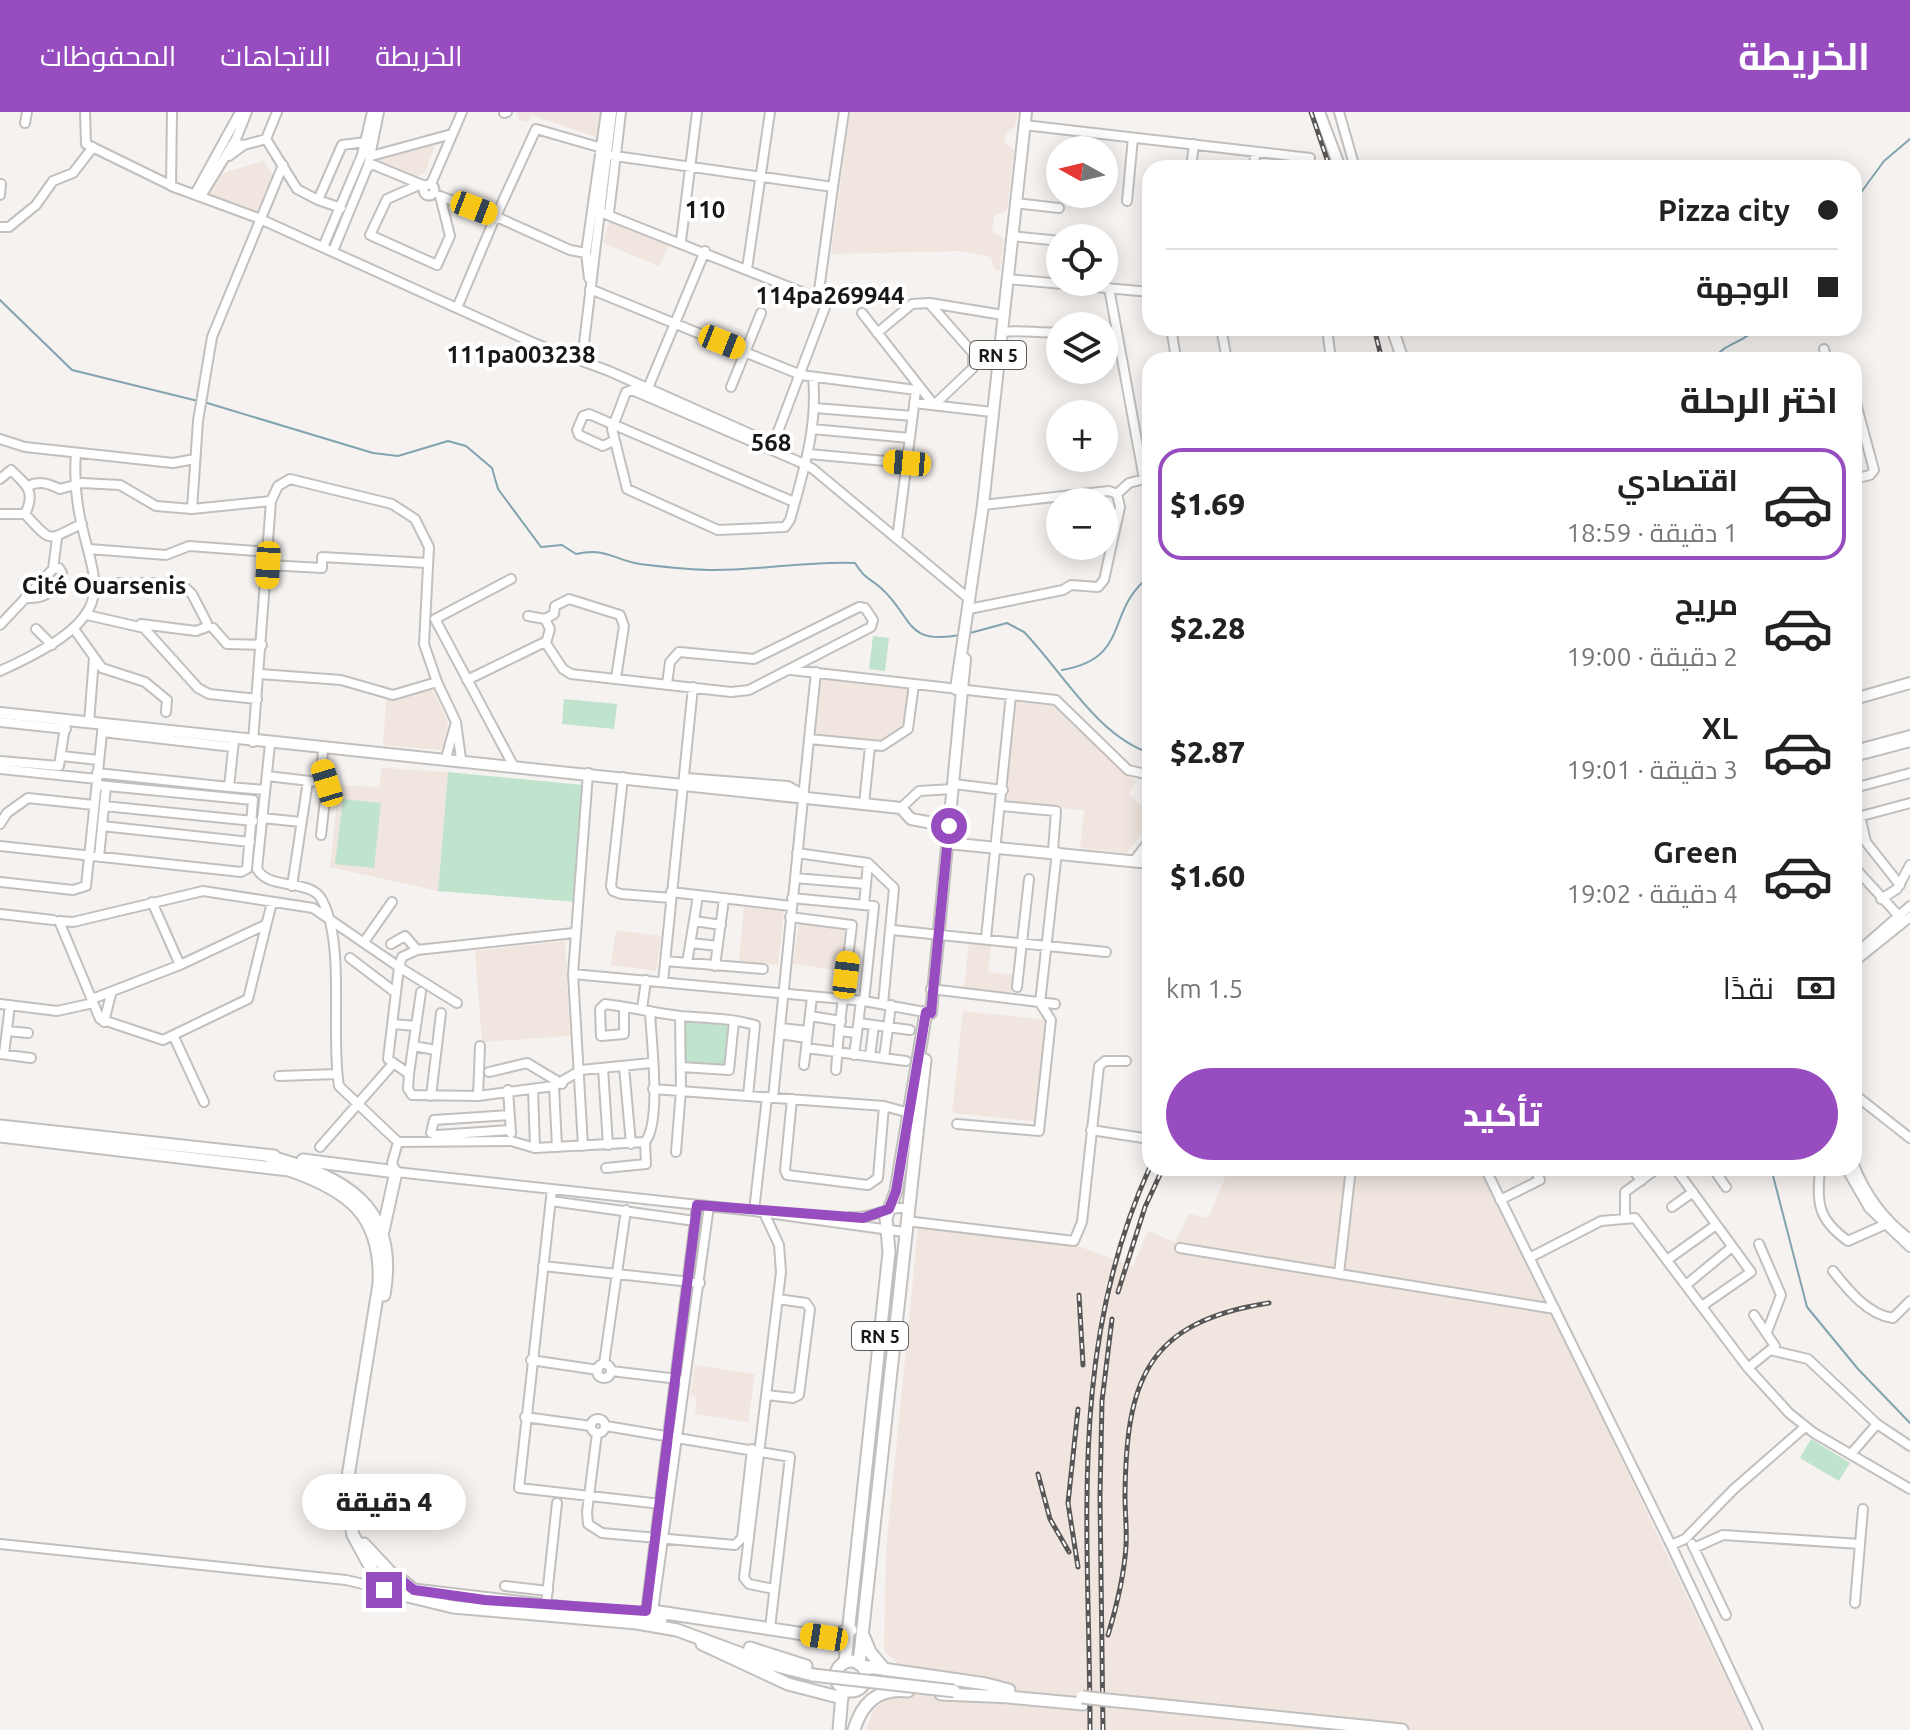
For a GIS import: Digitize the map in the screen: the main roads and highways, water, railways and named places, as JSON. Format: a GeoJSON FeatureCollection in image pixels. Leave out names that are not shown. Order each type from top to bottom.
{"type":"FeatureCollection","features":[{"type":"Feature","properties":{"kind":"highway","name":"RN 5"},"geometry":{"type":"LineString","coordinates":[[861,1665],[862,1631],[906,1221],[902,1192],[928,1013]]}},
{"type":"Feature","properties":{"kind":"highway"},"geometry":{"type":"LineString","coordinates":[[0,1126],[396,1172],[383,1233]]}},
{"type":"Feature","properties":{"kind":"highway"},"geometry":{"type":"LineString","coordinates":[[0,1136],[289,1170],[334,1188],[365,1217],[375,1236],[380,1258],[379,1284],[345,1495],[353,1535],[382,1587],[453,1607],[603,1615],[677,1623],[813,1671],[1346,1730]]}},
{"type":"Feature","properties":{"kind":"highway"},"geometry":{"type":"LineString","coordinates":[[268,1156],[333,1177],[351,1189],[365,1204],[383,1233],[388,1256],[387,1278],[354,1475],[353,1498],[363,1542],[379,1565],[414,1590],[546,1605],[603,1615],[684,1638],[788,1684],[842,1694],[858,1690],[894,1689],[981,1699],[1010,1694]]}},
{"type":"Feature","properties":{"kind":"highway","name":"RN 5"},"geometry":{"type":"LineString","coordinates":[[845,1657],[889,1252],[889,1209],[902,1192]]}},
{"type":"Feature","properties":{"kind":"highway"},"geometry":{"type":"LineString","coordinates":[[382,1587],[383,1573],[392,1574]]}},
{"type":"Feature","properties":{"kind":"highway"},"geometry":{"type":"LineString","coordinates":[[382,1587],[397,1585],[392,1574]]}},
{"type":"Feature","properties":{"kind":"highway"},"geometry":{"type":"LineString","coordinates":[[603,1615],[649,1611],[824,1637],[848,1629],[862,1631],[870,1652],[885,1670]]}},
{"type":"Feature","properties":{"kind":"highway"},"geometry":{"type":"LineString","coordinates":[[824,1637],[845,1657],[861,1665],[986,1684],[1010,1694]]}},
{"type":"Feature","properties":{"kind":"highway"},"geometry":{"type":"LineString","coordinates":[[845,1657],[836,1678],[847,1726]]}},
{"type":"Feature","properties":{"kind":"highway"},"geometry":{"type":"LineString","coordinates":[[847,1726],[866,1675],[861,1665]]}},
{"type":"Feature","properties":{"kind":"highway"},"geometry":{"type":"LineString","coordinates":[[847,1726],[865,1705],[879,1694],[894,1689]]}},
{"type":"Feature","properties":{"kind":"highway"},"geometry":{"type":"LineString","coordinates":[[1107,1703],[1402,1730]]}},
{"type":"Feature","properties":{"kind":"main road","name":"RN 5"},"geometry":{"type":"LineString","coordinates":[[928,1013],[953,786],[966,621],[983,505],[1026,112]]}},
{"type":"Feature","properties":{"kind":"main road"},"geometry":{"type":"LineString","coordinates":[[1319,112],[1337,160]]}},
{"type":"Feature","properties":{"kind":"main road"},"geometry":{"type":"LineString","coordinates":[[1862,694],[1910,680]]}},
{"type":"Feature","properties":{"kind":"main road"},"geometry":{"type":"LineString","coordinates":[[0,713],[66,725],[89,723],[103,728],[234,743],[461,759],[682,782],[692,777],[788,787],[803,797],[904,812],[915,825],[996,847],[1142,862]]}},
{"type":"Feature","properties":{"kind":"waterway"},"geometry":{"type":"LineString","coordinates":[[1862,191],[1884,161],[1910,139]]}},
{"type":"Feature","properties":{"kind":"waterway"},"geometry":{"type":"LineString","coordinates":[[0,300],[72,370],[198,401]]}},
{"type":"Feature","properties":{"kind":"waterway"},"geometry":{"type":"LineString","coordinates":[[1721,352],[1747,336]]}},
{"type":"Feature","properties":{"kind":"waterway"},"geometry":{"type":"LineString","coordinates":[[204,402],[373,453],[398,456],[448,441],[466,446],[492,468],[498,489],[541,547],[562,545],[576,554],[595,552],[640,564],[696,569],[855,563],[892,599],[919,632],[942,637],[960,635]]}},
{"type":"Feature","properties":{"kind":"waterway"},"geometry":{"type":"LineString","coordinates":[[1062,670],[1084,664],[1099,655],[1115,632],[1127,604],[1142,584]]}},
{"type":"Feature","properties":{"kind":"waterway"},"geometry":{"type":"LineString","coordinates":[[970,633],[1007,623],[1024,632],[1097,718],[1131,745],[1142,750]]}},
{"type":"Feature","properties":{"kind":"waterway"},"geometry":{"type":"LineString","coordinates":[[1773,1176],[1807,1307],[1858,1369],[1910,1423]]}},
{"type":"Feature","properties":{"kind":"railway"},"geometry":{"type":"LineString","coordinates":[[1311,112],[1327,160]]}},
{"type":"Feature","properties":{"kind":"railway"},"geometry":{"type":"LineString","coordinates":[[1376,336],[1380,352]]}},
{"type":"Feature","properties":{"kind":"railway"},"geometry":{"type":"LineString","coordinates":[[1090,1730],[1087,1514],[1088,1444],[1094,1374],[1105,1305],[1123,1236],[1146,1176]]}},
{"type":"Feature","properties":{"kind":"railway"},"geometry":{"type":"LineString","coordinates":[[1118,1292],[1145,1207],[1159,1176]]}},
{"type":"Feature","properties":{"kind":"railway"},"geometry":{"type":"LineString","coordinates":[[1079,1295],[1083,1365]]}},
{"type":"Feature","properties":{"kind":"railway"},"geometry":{"type":"LineString","coordinates":[[1108,1635],[1125,1557],[1126,1456],[1138,1390],[1151,1364],[1169,1342],[1194,1325],[1227,1312],[1269,1303]]}},
{"type":"Feature","properties":{"kind":"railway"},"geometry":{"type":"LineString","coordinates":[[1103,1730],[1102,1401],[1112,1319]]}},
{"type":"Feature","properties":{"kind":"railway"},"geometry":{"type":"LineString","coordinates":[[1078,1409],[1068,1503],[1078,1567]]}},
{"type":"Feature","properties":{"kind":"railway"},"geometry":{"type":"LineString","coordinates":[[1038,1474],[1050,1519],[1069,1552]]}},
{"type":"Feature","properties":{"kind":"district","name":"110"},"geometry":{"type":"Point","coordinates":[705,209]}},
{"type":"Feature","properties":{"kind":"district","name":"114pa269944"},"geometry":{"type":"Point","coordinates":[830,295]}},
{"type":"Feature","properties":{"kind":"district","name":"111pa003238"},"geometry":{"type":"Point","coordinates":[521,354]}},
{"type":"Feature","properties":{"kind":"district","name":"568"},"geometry":{"type":"Point","coordinates":[771,442]}},
{"type":"Feature","properties":{"kind":"district","name":"Cité Ouarsenis"},"geometry":{"type":"Point","coordinates":[104,585]}}]}
